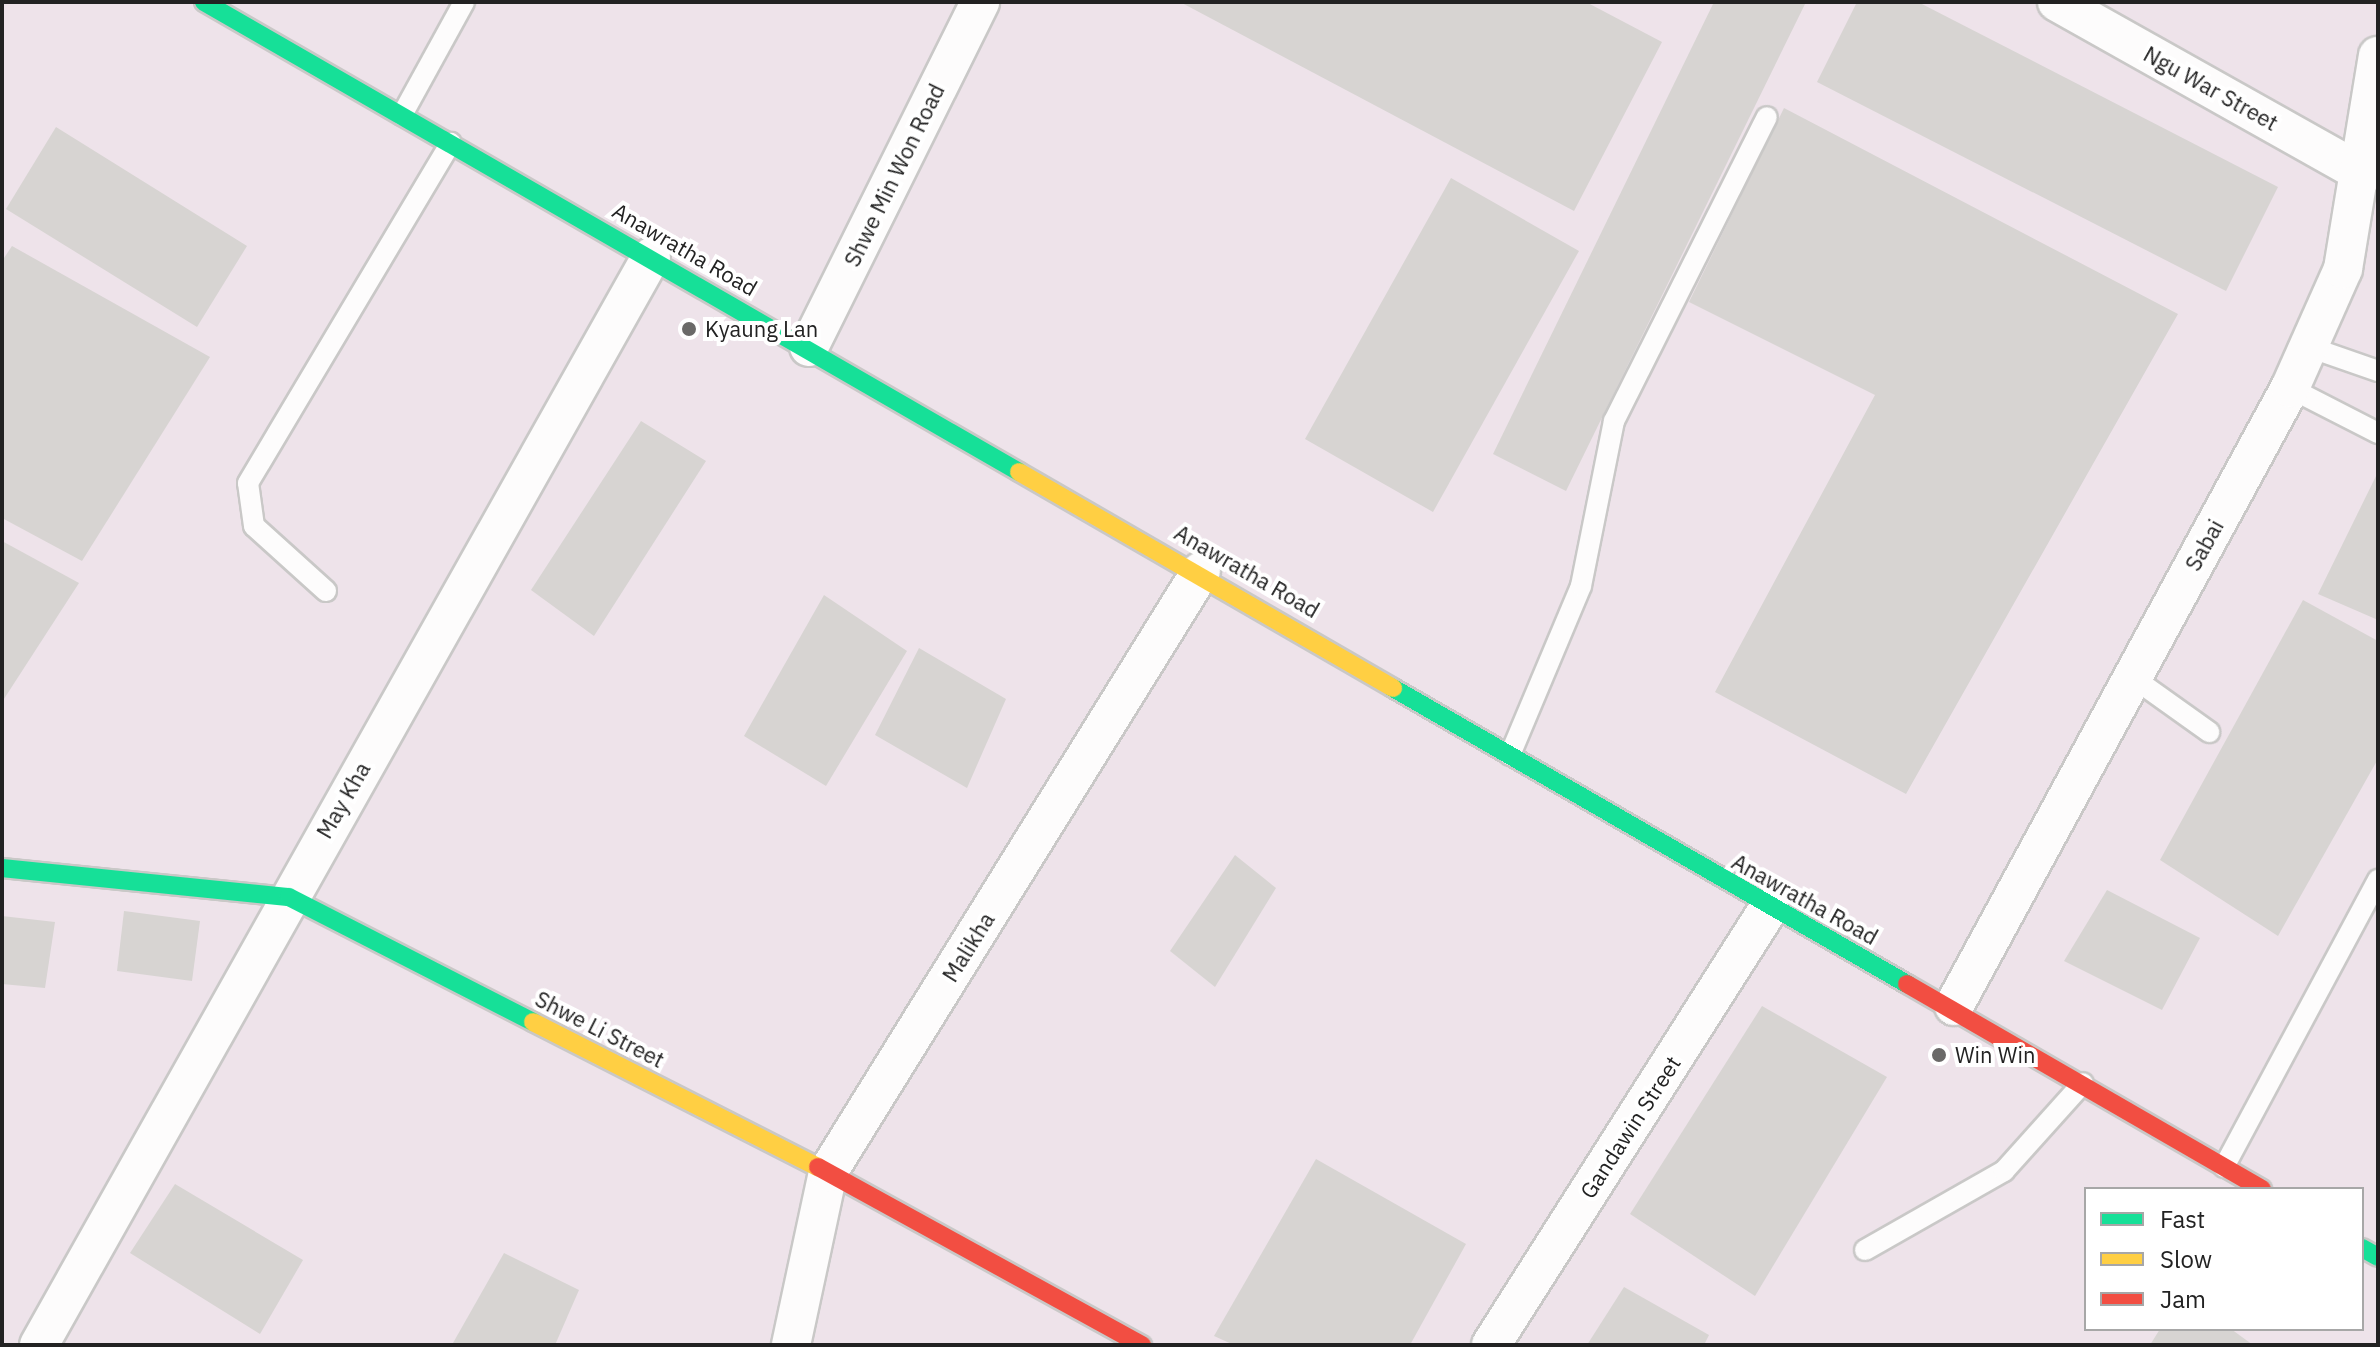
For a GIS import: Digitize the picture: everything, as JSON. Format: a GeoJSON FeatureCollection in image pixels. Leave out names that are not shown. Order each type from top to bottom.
{"type":"FeatureCollection","features":[{"type":"Feature","properties":{"kind":"main road","name":"Anawratha Road"},"geometry":{"type":"LineString","coordinates":[[204,2],[1201,571],[1769,908],[1954,1006],[2259,1187]]}},
{"type":"Feature","properties":{"kind":"main road","name":"Shwe Li Street"},"geometry":{"type":"LineString","coordinates":[[2,868],[289,897],[828,1172],[1142,1345]]}},
{"type":"Feature","properties":{"kind":"street","name":"Shwe Min Won Road"},"geometry":{"type":"LineString","coordinates":[[809,347],[980,2]]}},
{"type":"Feature","properties":{"kind":"street","name":"Ngu War Street"},"geometry":{"type":"LineString","coordinates":[[2057,2],[2364,174]]}},
{"type":"Feature","properties":{"kind":"street","name":"Sabai"},"geometry":{"type":"LineString","coordinates":[[1954,1006],[2290,388],[2309,347],[2343,269],[2364,174],[2378,56]]}},
{"type":"Feature","properties":{"kind":"street","name":"May Kha"},"geometry":{"type":"LineString","coordinates":[[39,1345],[651,257]]}},
{"type":"Feature","properties":{"kind":"street","name":"Malikha"},"geometry":{"type":"LineString","coordinates":[[791,1345],[828,1172],[1201,571]]}},
{"type":"Feature","properties":{"kind":"street","name":"Gandawin Street"},"geometry":{"type":"LineString","coordinates":[[1491,1345],[1769,908]]}},
{"type":"Feature","properties":{"kind":"lane"},"geometry":{"type":"LineString","coordinates":[[402,115],[464,2]]}},
{"type":"Feature","properties":{"kind":"lane"},"geometry":{"type":"LineString","coordinates":[[1510,755],[1581,586],[1614,421],[1767,117]]}},
{"type":"Feature","properties":{"kind":"lane"},"geometry":{"type":"LineString","coordinates":[[326,591],[254,526],[248,483],[451,143]]}},
{"type":"Feature","properties":{"kind":"lane"},"geometry":{"type":"LineString","coordinates":[[2309,347],[2378,371]]}},
{"type":"Feature","properties":{"kind":"lane"},"geometry":{"type":"LineString","coordinates":[[2290,388],[2378,433]]}},
{"type":"Feature","properties":{"kind":"lane"},"geometry":{"type":"LineString","coordinates":[[2132,677],[2209,732]]}},
{"type":"Feature","properties":{"kind":"lane"},"geometry":{"type":"LineString","coordinates":[[2224,1167],[2378,880]]}},
{"type":"Feature","properties":{"kind":"lane"},"geometry":{"type":"LineString","coordinates":[[1865,1250],[2004,1171],[2083,1083]]}},
{"type":"Feature","properties":{"kind":"shaded area"},"geometry":{"type":"Polygon","coordinates":[[[2,2],[2378,2],[2378,1345],[2,1345],[2,2]]]}},
{"type":"Feature","properties":{"kind":"building"},"geometry":{"type":"Polygon","coordinates":[[[1180,2],[1586,2],[1662,42],[1574,211],[1180,2]]]}},
{"type":"Feature","properties":{"kind":"building"},"geometry":{"type":"Polygon","coordinates":[[[1714,2],[1806,2],[1566,491],[1493,454],[1714,2]]]}},
{"type":"Feature","properties":{"kind":"building"},"geometry":{"type":"Polygon","coordinates":[[[1857,2],[1918,2],[2278,187],[2226,291],[1817,82],[1857,2]]]}},
{"type":"Feature","properties":{"kind":"building"},"geometry":{"type":"Polygon","coordinates":[[[1784,108],[2178,314],[1906,794],[1715,692],[1875,395],[1689,302],[1784,108]]]}},
{"type":"Feature","properties":{"kind":"building"},"geometry":{"type":"Polygon","coordinates":[[[56,127],[247,246],[197,327],[6,209],[56,127]]]}},
{"type":"Feature","properties":{"kind":"building"},"geometry":{"type":"Polygon","coordinates":[[[1451,178],[1579,251],[1433,512],[1305,439],[1451,178]]]}},
{"type":"Feature","properties":{"kind":"building"},"geometry":{"type":"Polygon","coordinates":[[[12,246],[210,357],[82,561],[2,518],[2,261],[12,246]]]}},
{"type":"Feature","properties":{"kind":"building"},"geometry":{"type":"Polygon","coordinates":[[[641,421],[706,461],[594,636],[531,590],[641,421]]]}},
{"type":"Feature","properties":{"kind":"building"},"geometry":{"type":"Polygon","coordinates":[[[2378,472],[2378,620],[2318,594],[2378,472]]]}},
{"type":"Feature","properties":{"kind":"building"},"geometry":{"type":"Polygon","coordinates":[[[2,541],[79,583],[2,702],[2,541]]]}},
{"type":"Feature","properties":{"kind":"building"},"geometry":{"type":"Polygon","coordinates":[[[824,595],[907,651],[826,786],[744,736],[824,595]]]}},
{"type":"Feature","properties":{"kind":"building"},"geometry":{"type":"Polygon","coordinates":[[[2303,600],[2378,641],[2378,759],[2278,936],[2160,860],[2303,600]]]}},
{"type":"Feature","properties":{"kind":"building"},"geometry":{"type":"Polygon","coordinates":[[[919,648],[1006,699],[967,788],[875,735],[919,648]]]}},
{"type":"Feature","properties":{"kind":"building"},"geometry":{"type":"Polygon","coordinates":[[[1235,855],[1276,888],[1215,987],[1170,951],[1235,855]]]}},
{"type":"Feature","properties":{"kind":"building"},"geometry":{"type":"Polygon","coordinates":[[[2107,890],[2200,938],[2162,1010],[2064,961],[2107,890]]]}},
{"type":"Feature","properties":{"kind":"building"},"geometry":{"type":"Polygon","coordinates":[[[124,911],[200,921],[192,981],[117,971],[124,911]]]}},
{"type":"Feature","properties":{"kind":"building"},"geometry":{"type":"Polygon","coordinates":[[[2,916],[55,922],[45,988],[2,984],[2,916]]]}},
{"type":"Feature","properties":{"kind":"building"},"geometry":{"type":"Polygon","coordinates":[[[1762,1006],[1887,1077],[1755,1296],[1630,1214],[1762,1006]]]}},
{"type":"Feature","properties":{"kind":"building"},"geometry":{"type":"Polygon","coordinates":[[[1316,1159],[1466,1244],[1410,1345],[1234,1345],[1214,1336],[1316,1159]]]}},
{"type":"Feature","properties":{"kind":"building"},"geometry":{"type":"Polygon","coordinates":[[[175,1184],[303,1260],[260,1334],[130,1253],[175,1184]]]}},
{"type":"Feature","properties":{"kind":"building"},"geometry":{"type":"Polygon","coordinates":[[[504,1253],[579,1290],[555,1345],[453,1343],[504,1253]]]}},
{"type":"Feature","properties":{"kind":"building"},"geometry":{"type":"Polygon","coordinates":[[[1624,1287],[1709,1335],[1704,1345],[1587,1345],[1624,1287]]]}},
{"type":"Feature","properties":{"kind":"building"},"geometry":{"type":"Polygon","coordinates":[[[2159,1331],[2234,1331],[2253,1345],[2150,1345],[2159,1331]]]}},
{"type":"Feature","properties":{"kind":"traffic: fast"},"geometry":{"type":"LineString","coordinates":[[204,2],[1019,472]]}},
{"type":"Feature","properties":{"kind":"traffic: fast"},"geometry":{"type":"LineString","coordinates":[[1393,688],[1907,984]]}},
{"type":"Feature","properties":{"kind":"traffic: fast"},"geometry":{"type":"LineString","coordinates":[[2,868],[289,897],[533,1022]]}},
{"type":"Feature","properties":{"kind":"traffic: fast"},"geometry":{"type":"LineString","coordinates":[[2364,1249],[2378,1257]]}},
{"type":"Feature","properties":{"kind":"traffic: slow"},"geometry":{"type":"LineString","coordinates":[[1019,472],[1393,688]]}},
{"type":"Feature","properties":{"kind":"traffic: slow"},"geometry":{"type":"LineString","coordinates":[[533,1022],[818,1167]]}},
{"type":"Feature","properties":{"kind":"traffic: jam"},"geometry":{"type":"LineString","coordinates":[[1907,984],[2259,1187]]}},
{"type":"Feature","properties":{"kind":"traffic: jam"},"geometry":{"type":"LineString","coordinates":[[818,1167],[1142,1345]]}},
{"type":"Feature","properties":{"kind":"place","name":"Kyaung Lan"},"geometry":{"type":"Point","coordinates":[689,329]}},
{"type":"Feature","properties":{"kind":"place","name":"Win Win"},"geometry":{"type":"Point","coordinates":[1939,1055]}}]}
